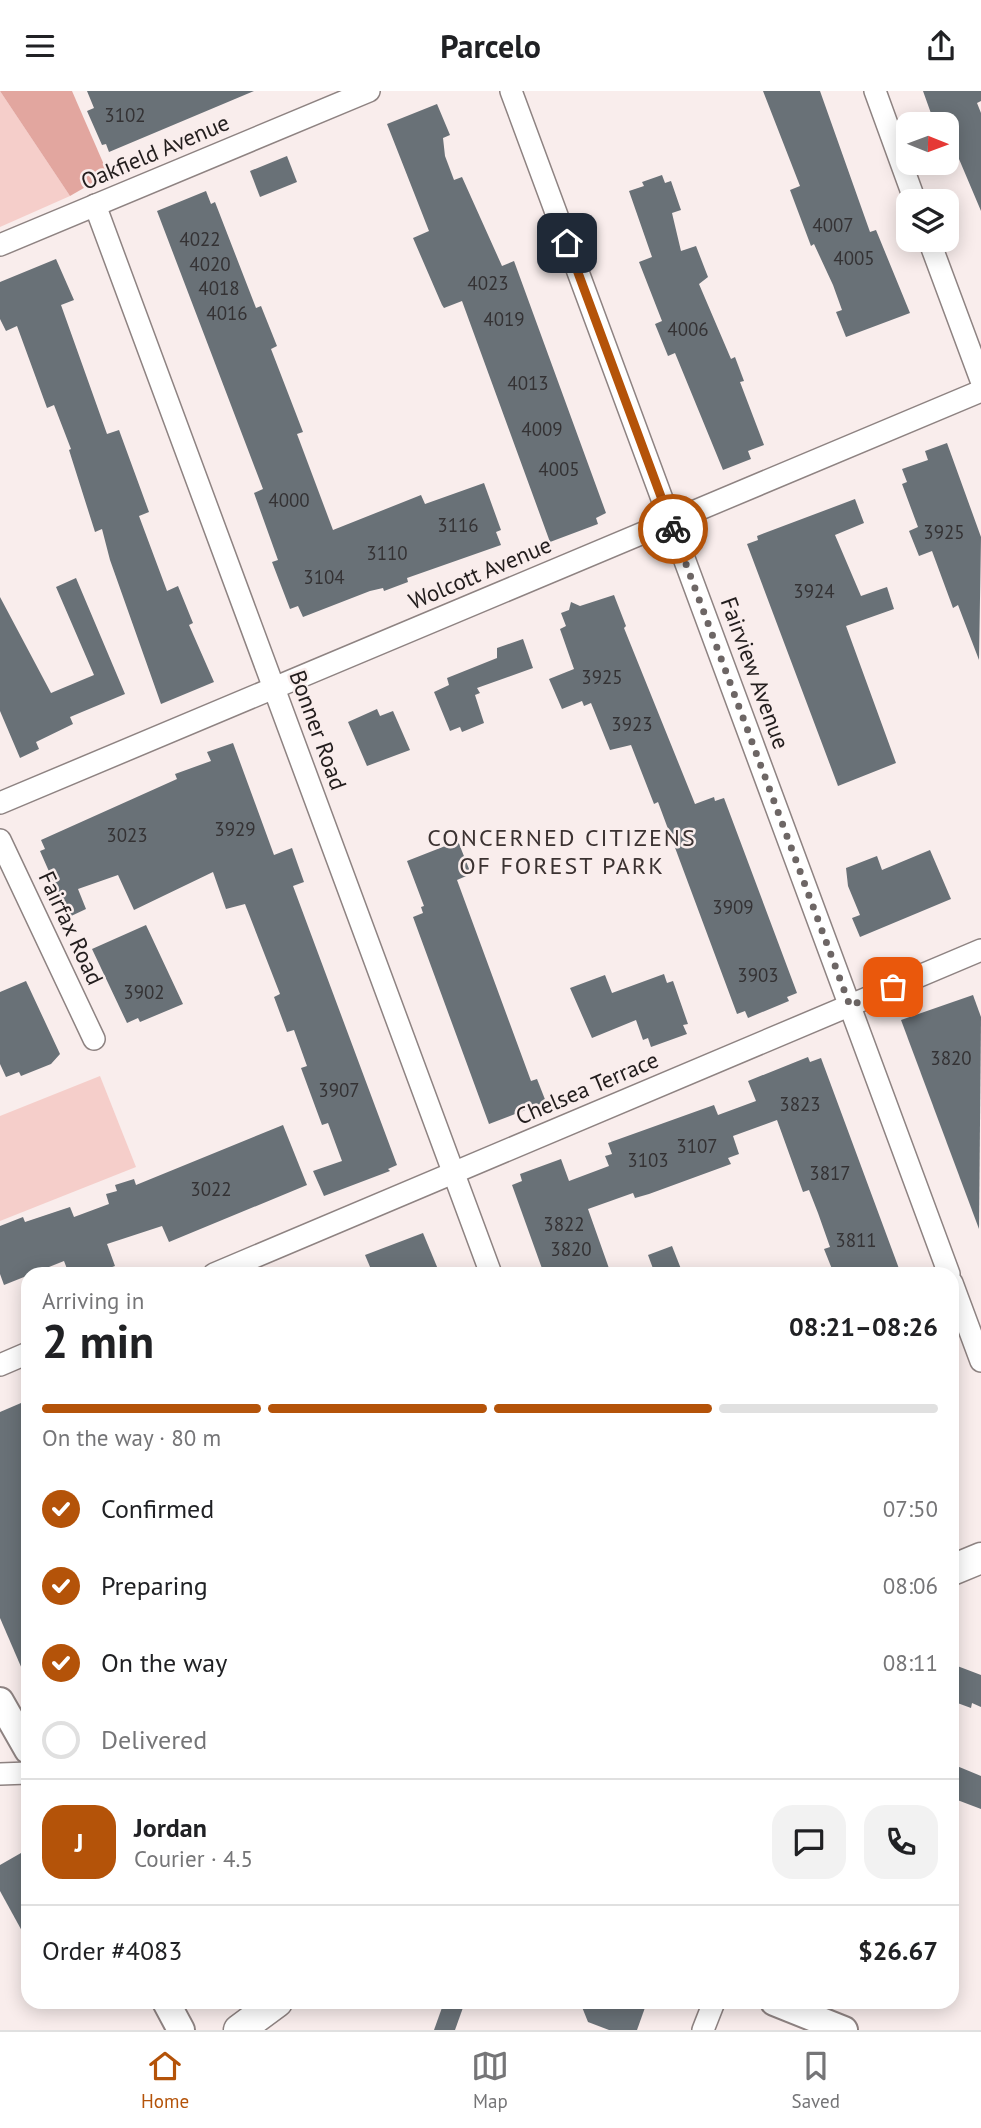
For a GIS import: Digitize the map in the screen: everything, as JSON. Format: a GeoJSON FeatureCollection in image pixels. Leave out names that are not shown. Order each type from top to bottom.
{"type":"FeatureCollection","features":[{"type":"Feature","properties":{"kind":"main road"},"geometry":{"type":"LineString","coordinates":[[959,1567],[981,1557]]}},
{"type":"Feature","properties":{"kind":"main road"},"geometry":{"type":"LineString","coordinates":[[239,2030],[268,2009]]}},
{"type":"Feature","properties":{"kind":"street","name":"Oakfield Avenue"},"geometry":{"type":"LineString","coordinates":[[0,245],[369,91]]}},
{"type":"Feature","properties":{"kind":"street","name":"Fairview Avenue"},"geometry":{"type":"LineString","coordinates":[[511,91],[946,1267]]}},
{"type":"Feature","properties":{"kind":"street"},"geometry":{"type":"LineString","coordinates":[[875,91],[911,189]]}},
{"type":"Feature","properties":{"kind":"street","name":"Bonner Road"},"geometry":{"type":"LineString","coordinates":[[95,205],[488,1267]]}},
{"type":"Feature","properties":{"kind":"street"},"geometry":{"type":"LineString","coordinates":[[933,252],[981,380]]}},
{"type":"Feature","properties":{"kind":"street","name":"Wolcott Avenue"},"geometry":{"type":"LineString","coordinates":[[0,803],[981,391]]}},
{"type":"Feature","properties":{"kind":"street","name":"Fairfax Road"},"geometry":{"type":"LineString","coordinates":[[0,839],[94,1039]]}},
{"type":"Feature","properties":{"kind":"street","name":"Chelsea Terrace"},"geometry":{"type":"LineString","coordinates":[[231,1267],[981,950]]}},
{"type":"Feature","properties":{"kind":"street"},"geometry":{"type":"LineString","coordinates":[[959,1302],[981,1361]]}},
{"type":"Feature","properties":{"kind":"street"},"geometry":{"type":"LineString","coordinates":[[0,1365],[21,1356]]}},
{"type":"Feature","properties":{"kind":"street"},"geometry":{"type":"LineString","coordinates":[[0,1701],[21,1738]]}},
{"type":"Feature","properties":{"kind":"street"},"geometry":{"type":"LineString","coordinates":[[0,1774],[21,1773]]}},
{"type":"Feature","properties":{"kind":"street"},"geometry":{"type":"LineString","coordinates":[[170,2009],[181,2030]]}},
{"type":"Feature","properties":{"kind":"street"},"geometry":{"type":"LineString","coordinates":[[703,2030],[711,2009]]}},
{"type":"Feature","properties":{"kind":"street"},"geometry":{"type":"LineString","coordinates":[[792,2009],[844,2030]]}},
{"type":"Feature","properties":{"kind":"shaded area"},"geometry":{"type":"Polygon","coordinates":[[[0,91],[70,196],[0,227],[0,91]]]}},
{"type":"Feature","properties":{"kind":"shaded area"},"geometry":{"type":"Polygon","coordinates":[[[0,91],[72,91],[108,174],[70,196],[0,91]]]}},
{"type":"Feature","properties":{"kind":"shaded area"},"geometry":{"type":"Polygon","coordinates":[[[100,1076],[136,1167],[0,1221],[0,1116],[100,1076]]]}},
{"type":"Feature","properties":{"kind":"building"},"geometry":{"type":"Polygon","coordinates":[[[87,91],[254,91],[109,152],[106,144],[102,145],[87,111],[94,108],[87,91]]]}},
{"type":"Feature","properties":{"kind":"building"},"geometry":{"type":"Polygon","coordinates":[[[763,91],[820,91],[870,232],[876,230],[910,313],[846,337],[836,312],[842,310],[833,285],[814,244],[811,246],[790,190],[800,186],[763,91]]]}},
{"type":"Feature","properties":{"kind":"building"},"geometry":{"type":"Polygon","coordinates":[[[923,91],[981,91],[981,101],[977,103],[981,113],[981,211],[959,159],[959,112],[930,112],[923,91]]]}},
{"type":"Feature","properties":{"kind":"building"},"geometry":{"type":"Polygon","coordinates":[[[437,104],[450,135],[443,138],[445,156],[454,180],[462,177],[502,266],[514,261],[606,513],[596,518],[598,524],[550,542],[462,301],[444,308],[413,238],[429,231],[387,124],[437,104]]]}},
{"type":"Feature","properties":{"kind":"building"},"geometry":{"type":"Polygon","coordinates":[[[287,156],[297,182],[260,197],[250,171],[287,156]]]}},
{"type":"Feature","properties":{"kind":"building"},"geometry":{"type":"Polygon","coordinates":[[[662,175],[665,183],[671,181],[681,210],[672,213],[681,251],[696,246],[708,277],[699,284],[731,359],[735,357],[744,381],[740,382],[764,445],[748,451],[751,459],[723,470],[675,353],[668,356],[655,324],[662,321],[639,262],[652,257],[629,191],[644,186],[642,182],[662,175]]]}},
{"type":"Feature","properties":{"kind":"building"},"geometry":{"type":"Polygon","coordinates":[[[206,191],[211,204],[215,202],[256,308],[261,306],[277,346],[271,349],[303,432],[297,434],[333,530],[421,495],[425,504],[484,483],[501,530],[496,532],[501,545],[407,578],[408,582],[384,591],[383,588],[370,591],[303,617],[298,606],[290,609],[272,562],[278,560],[254,493],[263,489],[157,211],[206,191]]]}},
{"type":"Feature","properties":{"kind":"building"},"geometry":{"type":"Polygon","coordinates":[[[56,259],[74,300],[61,305],[107,434],[119,430],[149,512],[139,516],[167,591],[178,586],[193,623],[189,625],[214,682],[161,704],[110,560],[102,529],[95,532],[69,450],[71,449],[54,405],[47,408],[17,326],[6,331],[0,319],[0,282],[56,259]]]}},
{"type":"Feature","properties":{"kind":"building"},"geometry":{"type":"Polygon","coordinates":[[[947,443],[981,537],[979,660],[958,605],[953,608],[932,551],[919,556],[909,531],[918,527],[902,484],[907,482],[902,469],[928,460],[925,451],[947,443]]]}},
{"type":"Feature","properties":{"kind":"building"},"geometry":{"type":"Polygon","coordinates":[[[855,499],[864,523],[835,535],[861,596],[887,587],[894,609],[846,626],[896,763],[838,786],[747,544],[758,540],[757,536],[855,499]]]}},
{"type":"Feature","properties":{"kind":"building"},"geometry":{"type":"Polygon","coordinates":[[[76,578],[125,694],[70,717],[73,724],[36,742],[39,749],[20,758],[0,711],[0,597],[51,693],[94,675],[56,587],[76,578]]]}},
{"type":"Feature","properties":{"kind":"building"},"geometry":{"type":"Polygon","coordinates":[[[614,595],[626,626],[624,628],[695,804],[714,797],[715,801],[724,798],[797,993],[787,997],[789,1001],[748,1018],[745,1011],[737,1014],[658,802],[654,804],[631,745],[610,750],[591,703],[584,706],[582,701],[562,709],[549,679],[574,669],[560,629],[566,626],[561,613],[569,610],[571,602],[580,606],[614,595]]]}},
{"type":"Feature","properties":{"kind":"building"},"geometry":{"type":"Polygon","coordinates":[[[523,639],[533,668],[477,688],[480,693],[475,695],[484,723],[462,732],[460,727],[450,731],[434,692],[449,685],[447,678],[497,658],[497,648],[523,639]]]}},
{"type":"Feature","properties":{"kind":"building"},"geometry":{"type":"Polygon","coordinates":[[[377,709],[380,716],[393,711],[410,750],[367,766],[348,722],[377,709]]]}},
{"type":"Feature","properties":{"kind":"building"},"geometry":{"type":"Polygon","coordinates":[[[233,743],[274,855],[292,848],[304,882],[293,886],[397,1165],[388,1169],[390,1171],[324,1196],[313,1171],[342,1161],[328,1123],[322,1125],[301,1068],[307,1066],[294,1030],[287,1032],[274,997],[280,994],[245,904],[226,909],[213,872],[134,910],[118,875],[78,889],[86,909],[69,917],[40,851],[45,849],[41,840],[177,779],[175,774],[211,761],[207,752],[233,743]]]}},
{"type":"Feature","properties":{"kind":"building"},"geometry":{"type":"Polygon","coordinates":[[[458,841],[471,874],[457,880],[531,1081],[537,1079],[546,1102],[489,1124],[413,917],[423,913],[421,907],[424,906],[407,861],[458,841]]]}},
{"type":"Feature","properties":{"kind":"building"},"geometry":{"type":"Polygon","coordinates":[[[930,850],[951,899],[860,937],[852,918],[860,915],[848,886],[846,868],[877,856],[882,870],[930,850]]]}},
{"type":"Feature","properties":{"kind":"building"},"geometry":{"type":"Polygon","coordinates":[[[146,925],[183,1004],[140,1022],[138,1018],[127,1023],[92,949],[146,925]]]}},
{"type":"Feature","properties":{"kind":"building"},"geometry":{"type":"Polygon","coordinates":[[[664,974],[667,983],[673,981],[688,1024],[683,1025],[687,1034],[651,1047],[648,1038],[643,1040],[636,1020],[592,1038],[570,988],[605,975],[612,993],[664,974]]]}},
{"type":"Feature","properties":{"kind":"building"},"geometry":{"type":"Polygon","coordinates":[[[26,981],[60,1054],[51,1064],[21,1076],[19,1072],[6,1077],[0,1064],[0,992],[26,981]]]}},
{"type":"Feature","properties":{"kind":"building"},"geometry":{"type":"Polygon","coordinates":[[[973,995],[981,1017],[979,1229],[901,1020],[973,995]]]}},
{"type":"Feature","properties":{"kind":"building"},"geometry":{"type":"Polygon","coordinates":[[[808,1057],[810,1062],[821,1058],[898,1267],[831,1267],[824,1249],[830,1247],[818,1213],[809,1190],[803,1192],[777,1120],[733,1136],[739,1154],[728,1158],[731,1164],[649,1194],[635,1198],[633,1193],[588,1209],[609,1267],[541,1267],[512,1185],[522,1181],[520,1174],[561,1159],[569,1181],[609,1166],[605,1156],[612,1154],[608,1143],[714,1105],[718,1115],[756,1101],[748,1081],[808,1057]]]}},
{"type":"Feature","properties":{"kind":"building"},"geometry":{"type":"Polygon","coordinates":[[[283,1125],[307,1185],[169,1242],[162,1226],[107,1244],[115,1266],[112,1267],[66,1267],[64,1261],[49,1267],[21,1267],[21,1278],[4,1285],[0,1274],[0,1226],[23,1217],[25,1222],[70,1207],[74,1217],[109,1204],[106,1194],[117,1191],[115,1185],[134,1179],[136,1185],[283,1125]]]}},
{"type":"Feature","properties":{"kind":"building"},"geometry":{"type":"Polygon","coordinates":[[[423,1233],[437,1267],[370,1267],[365,1255],[423,1233]]]}},
{"type":"Feature","properties":{"kind":"building"},"geometry":{"type":"Polygon","coordinates":[[[672,1246],[680,1267],[652,1267],[648,1255],[672,1246]]]}},
{"type":"Feature","properties":{"kind":"building"},"geometry":{"type":"Polygon","coordinates":[[[21,1403],[21,1667],[0,1618],[0,1412],[21,1403]]]}},
{"type":"Feature","properties":{"kind":"building"},"geometry":{"type":"Polygon","coordinates":[[[959,1667],[981,1675],[981,1707],[972,1703],[971,1708],[959,1704],[959,1667]]]}},
{"type":"Feature","properties":{"kind":"building"},"geometry":{"type":"Polygon","coordinates":[[[959,1767],[981,1776],[981,1809],[959,1801],[959,1767]]]}},
{"type":"Feature","properties":{"kind":"building"},"geometry":{"type":"Polygon","coordinates":[[[21,1853],[21,1929],[0,1891],[0,1865],[21,1853]]]}},
{"type":"Feature","properties":{"kind":"building"},"geometry":{"type":"Polygon","coordinates":[[[442,2009],[462,2009],[455,2030],[434,2030],[442,2009]]]}},
{"type":"Feature","properties":{"kind":"building"},"geometry":{"type":"Polygon","coordinates":[[[583,2009],[644,2009],[637,2030],[609,2030],[588,2022],[583,2009]]]}},
{"type":"Feature","properties":{"kind":"way so far"},"geometry":{"type":"LineString","coordinates":[[673,529],[850,1006],[893,987]]}},
{"type":"Feature","properties":{"kind":"district","name":"CONCERNED CITIZENS OF FOREST PARK"},"geometry":{"type":"Point","coordinates":[562,852]}},
{"type":"Feature","properties":{"kind":"route"},"geometry":{"type":"LineString","coordinates":[[567,243],[673,529]]}}]}
